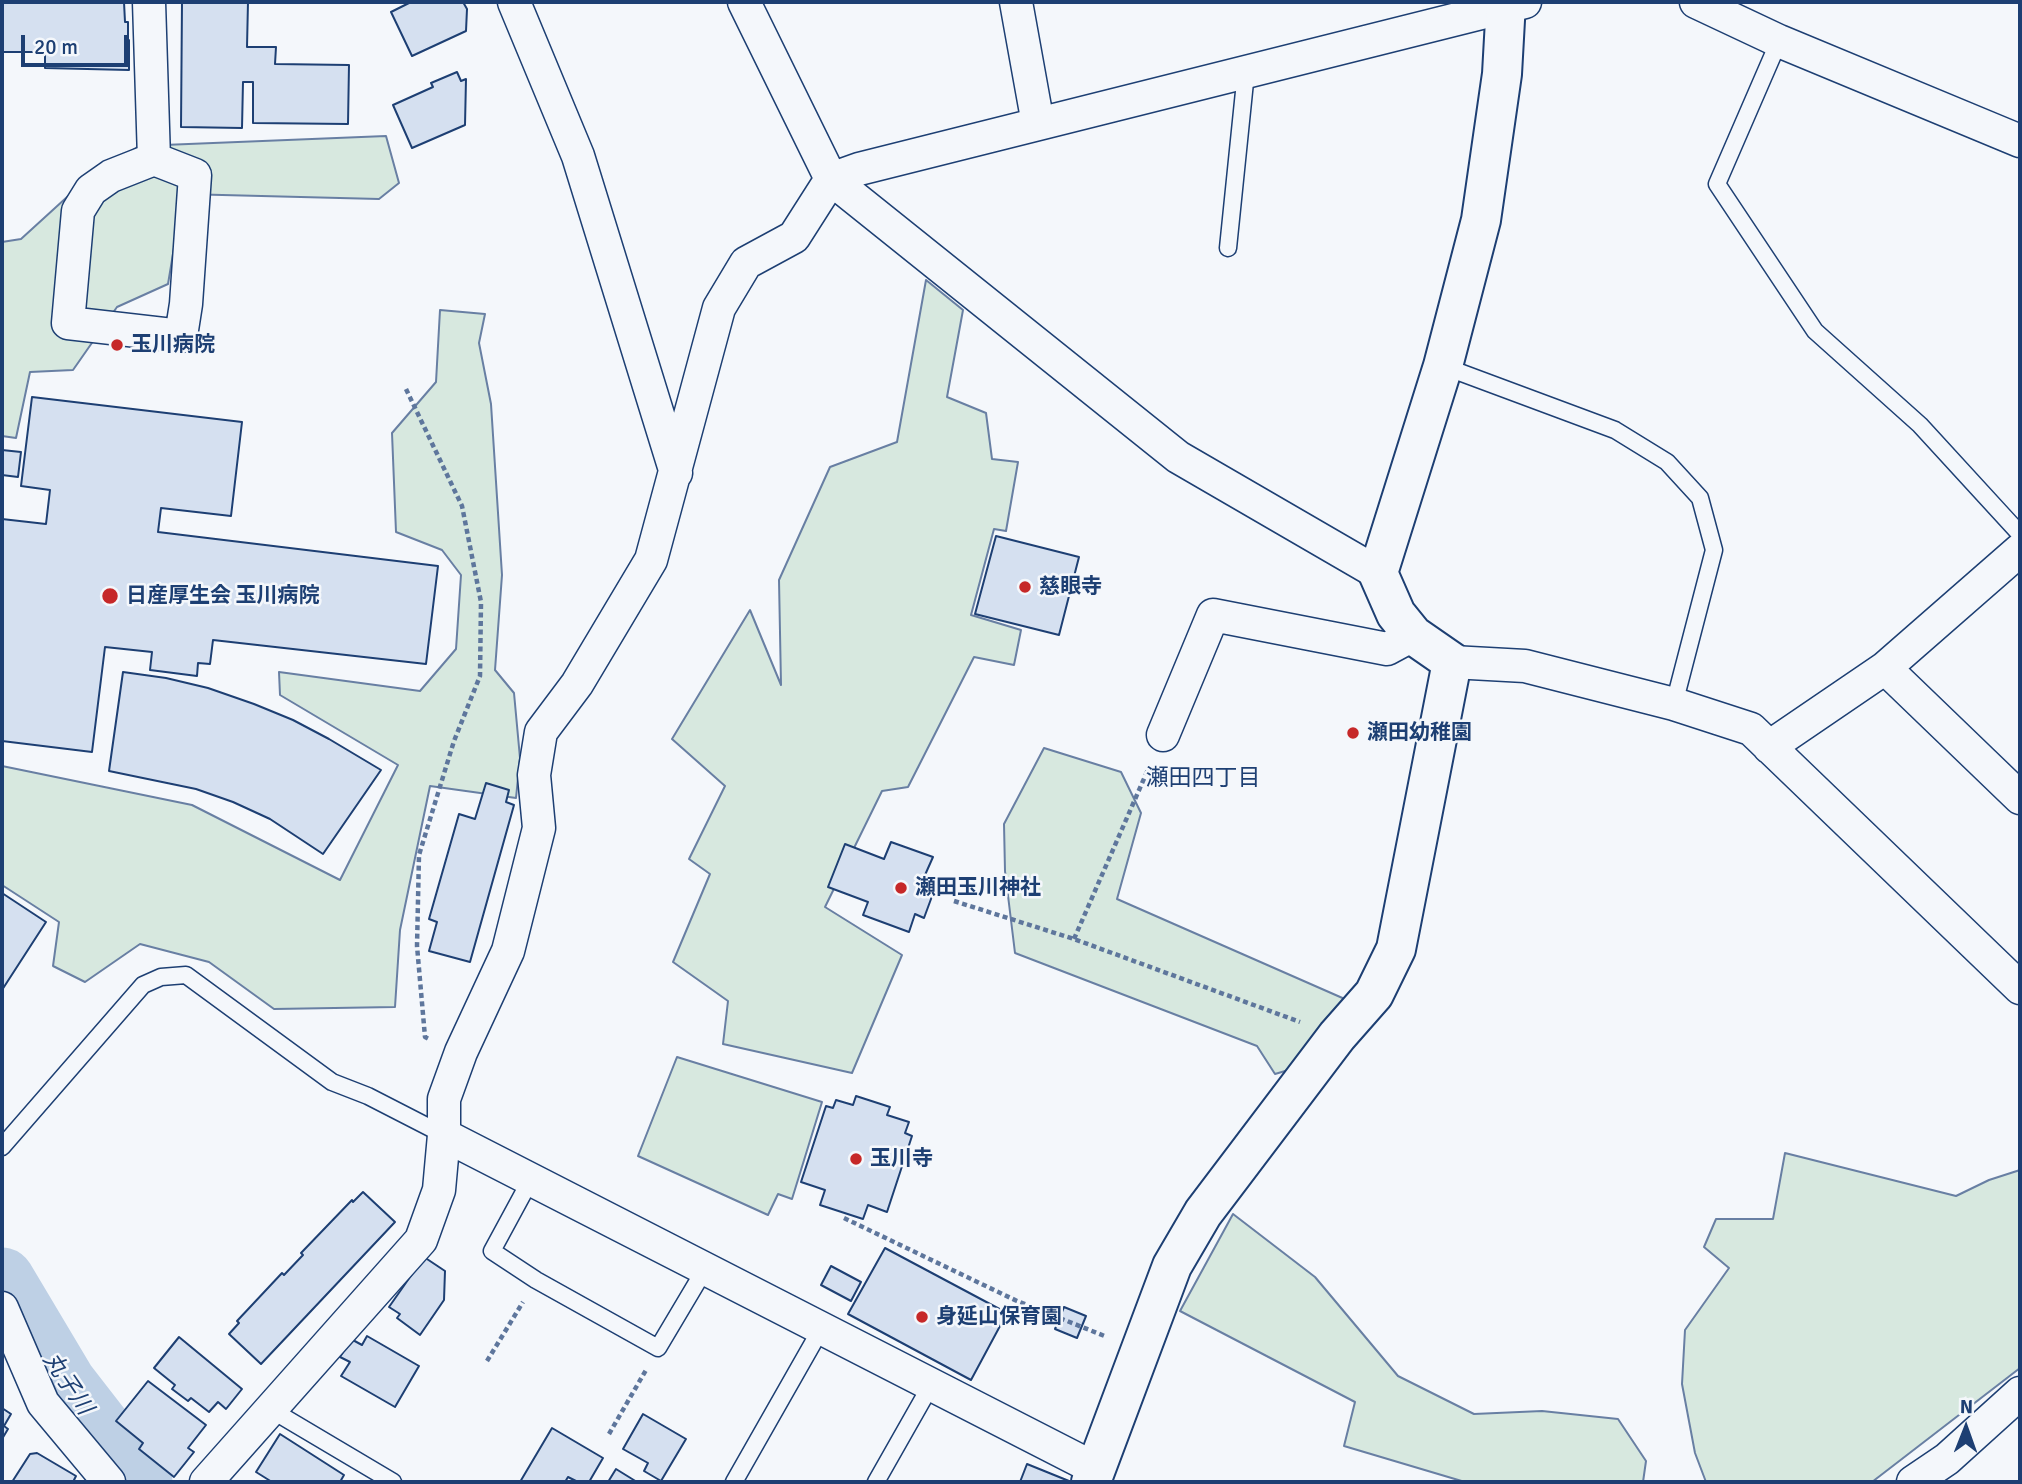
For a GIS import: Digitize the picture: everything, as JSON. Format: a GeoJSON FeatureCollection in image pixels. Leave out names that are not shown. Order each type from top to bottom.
{"type":"FeatureCollection","features":[{"type":"Feature","properties":{"kind":"street"},"geometry":{"type":"LineString","coordinates":[[149,2],[154,159]]}},
{"type":"Feature","properties":{"kind":"street"},"geometry":{"type":"LineString","coordinates":[[514,2],[578,156],[676,473]]}},
{"type":"Feature","properties":{"kind":"street"},"geometry":{"type":"LineString","coordinates":[[744,2],[831,179],[1178,457],[1378,573],[1396,614],[1413,635],[1452,662],[1525,666],[1674,704],[1751,729],[2020,988]]}},
{"type":"Feature","properties":{"kind":"street"},"geometry":{"type":"LineString","coordinates":[[1016,2],[1038,124]]}},
{"type":"Feature","properties":{"kind":"street"},"geometry":{"type":"LineString","coordinates":[[1696,2],[1779,41],[2020,141]]}},
{"type":"Feature","properties":{"kind":"street"},"geometry":{"type":"LineString","coordinates":[[206,1482],[421,1240],[439,1190],[444,1099],[461,1052],[508,951],[539,828],[534,775],[541,732],[577,684],[651,560],[719,308],[746,263],[794,237],[831,179],[859,169],[1512,3],[1481,220],[1443,366],[1378,573]]}},
{"type":"Feature","properties":{"kind":"street"},"geometry":{"type":"LineString","coordinates":[[154,159],[195,176],[186,303],[181,336],[68,323],[78,211],[91,190],[111,176],[154,159]]}},
{"type":"Feature","properties":{"kind":"street"},"geometry":{"type":"LineString","coordinates":[[1769,747],[1885,668],[2020,550]]}},
{"type":"Feature","properties":{"kind":"street"},"geometry":{"type":"LineString","coordinates":[[1163,735],[1213,615],[1387,649],[1413,635]]}},
{"type":"Feature","properties":{"kind":"street"},"geometry":{"type":"LineString","coordinates":[[444,1135],[931,1385],[1094,1475],[1172,1266],[1203,1213],[1337,1036],[1374,994],[1396,949],[1452,662]]}},
{"type":"Feature","properties":{"kind":"street"},"geometry":{"type":"LineString","coordinates":[[1885,668],[2020,798]]}},
{"type":"Feature","properties":{"kind":"street"},"geometry":{"type":"LineString","coordinates":[[2,1308],[43,1403],[109,1482]]}},
{"type":"Feature","properties":{"kind":"street"},"geometry":{"type":"LineString","coordinates":[[1913,1482],[1947,1459],[2020,1393]]}},
{"type":"Feature","properties":{"kind":"lane"},"geometry":{"type":"LineString","coordinates":[[1779,41],[1717,184],[1815,331],[1920,425],[2020,534]]}},
{"type":"Feature","properties":{"kind":"lane"},"geometry":{"type":"LineString","coordinates":[[1228,248],[1246,72]]}},
{"type":"Feature","properties":{"kind":"lane"},"geometry":{"type":"LineString","coordinates":[[1443,366],[1615,430],[1667,462],[1700,498],[1714,550],[1674,704]]}},
{"type":"Feature","properties":{"kind":"lane"},"geometry":{"type":"LineString","coordinates":[[2,1147],[143,985],[161,977],[186,975],[332,1083],[368,1096],[444,1135]]}},
{"type":"Feature","properties":{"kind":"lane"},"geometry":{"type":"LineString","coordinates":[[531,1179],[492,1251],[536,1280],[658,1348],[705,1269]]}},
{"type":"Feature","properties":{"kind":"lane"},"geometry":{"type":"LineString","coordinates":[[734,1482],[821,1329]]}},
{"type":"Feature","properties":{"kind":"lane"},"geometry":{"type":"LineString","coordinates":[[876,1482],[931,1385]]}},
{"type":"Feature","properties":{"kind":"lane"},"geometry":{"type":"LineString","coordinates":[[270,1409],[393,1482]]}},
{"type":"Feature","properties":{"kind":"path"},"geometry":{"type":"LineString","coordinates":[[406,389],[462,506],[481,602],[480,676],[454,741],[419,855],[417,946],[425,1037],[461,1052]]}},
{"type":"Feature","properties":{"kind":"path"},"geometry":{"type":"LineString","coordinates":[[1074,939],[1163,735]]}},
{"type":"Feature","properties":{"kind":"path"},"geometry":{"type":"LineString","coordinates":[[954,901],[1074,939],[1298,1022]]}},
{"type":"Feature","properties":{"kind":"path"},"geometry":{"type":"LineString","coordinates":[[844,1219],[1017,1301],[1141,1350]]}},
{"type":"Feature","properties":{"kind":"path"},"geometry":{"type":"LineString","coordinates":[[487,1361],[536,1280]]}},
{"type":"Feature","properties":{"kind":"path"},"geometry":{"type":"LineString","coordinates":[[609,1434],[658,1348]]}},
{"type":"Feature","properties":{"kind":"shaded area"},"geometry":{"type":"Polygon","coordinates":[[[386,136],[399,183],[379,199],[183,194],[168,284],[117,307],[73,370],[30,372],[16,438],[2,436],[2,242],[21,239],[89,177],[139,146],[386,136]]]}},
{"type":"Feature","properties":{"kind":"shaded area"},"geometry":{"type":"Polygon","coordinates":[[[926,280],[963,310],[947,397],[986,413],[992,459],[1018,462],[1006,531],[994,529],[971,615],[1021,630],[1014,665],[974,657],[908,787],[882,791],[825,907],[902,955],[852,1073],[723,1044],[728,1001],[673,962],[710,874],[689,859],[725,786],[672,739],[750,610],[781,685],[779,580],[830,467],[897,442],[926,280]]]}},
{"type":"Feature","properties":{"kind":"shaded area"},"geometry":{"type":"Polygon","coordinates":[[[440,310],[485,314],[479,343],[491,404],[502,575],[495,670],[514,693],[520,758],[516,798],[430,786],[400,930],[395,1007],[274,1009],[209,962],[140,944],[85,982],[53,966],[59,922],[2,885],[2,766],[192,805],[340,880],[398,765],[280,695],[279,672],[420,691],[456,649],[461,575],[442,550],[396,532],[392,433],[436,382],[440,310]]]}},
{"type":"Feature","properties":{"kind":"shaded area"},"geometry":{"type":"Polygon","coordinates":[[[1044,748],[1121,772],[1141,813],[1117,899],[1347,1000],[1292,1069],[1275,1074],[1257,1046],[1015,953],[1005,871],[1004,824],[1044,748]]]}},
{"type":"Feature","properties":{"kind":"shaded area"},"geometry":{"type":"Polygon","coordinates":[[[677,1057],[822,1102],[792,1199],[778,1194],[768,1215],[638,1156],[677,1057]]]}},
{"type":"Feature","properties":{"kind":"shaded area"},"geometry":{"type":"Polygon","coordinates":[[[1785,1153],[1956,1196],[1989,1180],[2020,1170],[2020,1368],[1872,1482],[1706,1482],[1695,1453],[1682,1384],[1685,1330],[1729,1268],[1704,1247],[1716,1219],[1773,1219],[1785,1153]]]}},
{"type":"Feature","properties":{"kind":"shaded area"},"geometry":{"type":"Polygon","coordinates":[[[1233,1214],[1315,1277],[1398,1376],[1474,1414],[1542,1411],[1618,1419],[1646,1461],[1643,1482],[1465,1482],[1344,1446],[1355,1402],[1180,1311],[1233,1214]]]}},
{"type":"Feature","properties":{"kind":"building"},"geometry":{"type":"Polygon","coordinates":[[[2,2],[124,2],[125,22],[128,22],[129,70],[45,68],[45,52],[2,52],[2,2]]]}},
{"type":"Feature","properties":{"kind":"building"},"geometry":{"type":"Polygon","coordinates":[[[182,2],[248,2],[247,47],[276,47],[275,64],[349,65],[348,124],[253,123],[253,82],[243,82],[242,128],[181,127],[182,2]]]}},
{"type":"Feature","properties":{"kind":"building"},"geometry":{"type":"Polygon","coordinates":[[[411,2],[463,2],[467,9],[466,31],[412,56],[391,12],[411,2]]]}},
{"type":"Feature","properties":{"kind":"building"},"geometry":{"type":"Polygon","coordinates":[[[457,72],[461,81],[466,79],[465,125],[412,148],[393,105],[433,87],[431,83],[457,72]]]}},
{"type":"Feature","properties":{"kind":"building"},"geometry":{"type":"Polygon","coordinates":[[[32,397],[242,422],[231,516],[161,508],[158,532],[438,566],[426,664],[213,640],[210,664],[198,663],[197,676],[150,670],[152,652],[105,647],[92,752],[2,741],[2,519],[46,524],[50,490],[21,486],[32,397]]]}},
{"type":"Feature","properties":{"kind":"building"},"geometry":{"type":"Polygon","coordinates":[[[2,450],[21,452],[18,477],[2,475],[2,450]]]}},
{"type":"Feature","properties":{"kind":"building"},"geometry":{"type":"Polygon","coordinates":[[[996,536],[1079,557],[1059,635],[975,614],[996,536]]]}},
{"type":"Feature","properties":{"kind":"building"},"geometry":{"type":"Polygon","coordinates":[[[123,672],[208,688],[254,704],[293,720],[381,770],[323,854],[270,819],[233,802],[196,789],[109,771],[123,672]]]}},
{"type":"Feature","properties":{"kind":"building"},"geometry":{"type":"Polygon","coordinates":[[[486,783],[509,790],[506,802],[514,805],[470,962],[429,951],[437,922],[429,919],[459,814],[475,819],[486,783]]]}},
{"type":"Feature","properties":{"kind":"building"},"geometry":{"type":"Polygon","coordinates":[[[891,842],[933,857],[925,875],[938,880],[924,918],[915,914],[909,932],[863,915],[868,902],[828,887],[845,844],[884,859],[891,842]]]}},
{"type":"Feature","properties":{"kind":"building"},"geometry":{"type":"Polygon","coordinates":[[[2,893],[46,922],[2,990],[2,893]]]}},
{"type":"Feature","properties":{"kind":"building"},"geometry":{"type":"Polygon","coordinates":[[[856,1096],[890,1107],[887,1115],[909,1122],[905,1133],[912,1136],[887,1212],[868,1205],[863,1219],[820,1205],[825,1190],[801,1182],[826,1106],[833,1108],[836,1100],[853,1105],[856,1096]]]}},
{"type":"Feature","properties":{"kind":"building"},"geometry":{"type":"Polygon","coordinates":[[[363,1192],[395,1222],[261,1364],[229,1334],[239,1323],[237,1321],[282,1273],[284,1275],[303,1255],[301,1253],[363,1192]]]}},
{"type":"Feature","properties":{"kind":"building"},"geometry":{"type":"Polygon","coordinates":[[[885,1248],[1007,1313],[971,1380],[848,1314],[885,1248]]]}},
{"type":"Feature","properties":{"kind":"building"},"geometry":{"type":"Polygon","coordinates":[[[424,1257],[445,1271],[444,1300],[420,1335],[397,1318],[400,1314],[389,1307],[424,1257]]]}},
{"type":"Feature","properties":{"kind":"building"},"geometry":{"type":"Polygon","coordinates":[[[831,1266],[861,1282],[851,1301],[821,1285],[831,1266]]]}},
{"type":"Feature","properties":{"kind":"building"},"geometry":{"type":"Polygon","coordinates":[[[1064,1307],[1086,1316],[1077,1338],[1055,1329],[1064,1307]]]}},
{"type":"Feature","properties":{"kind":"building"},"geometry":{"type":"Polygon","coordinates":[[[367,1336],[419,1366],[395,1407],[341,1376],[350,1362],[340,1357],[351,1339],[362,1345],[367,1336]]]}},
{"type":"Feature","properties":{"kind":"building"},"geometry":{"type":"Polygon","coordinates":[[[179,1337],[242,1389],[226,1409],[218,1402],[209,1412],[191,1398],[188,1401],[172,1389],[175,1385],[154,1368],[179,1337]]]}},
{"type":"Feature","properties":{"kind":"building"},"geometry":{"type":"Polygon","coordinates":[[[148,1381],[206,1425],[188,1448],[194,1452],[174,1477],[139,1449],[143,1443],[116,1421],[148,1381]]]}},
{"type":"Feature","properties":{"kind":"building"},"geometry":{"type":"Polygon","coordinates":[[[2,1408],[11,1414],[4,1426],[8,1429],[2,1439],[2,1408]]]}},
{"type":"Feature","properties":{"kind":"building"},"geometry":{"type":"Polygon","coordinates":[[[643,1414],[686,1439],[661,1481],[644,1471],[648,1463],[623,1449],[643,1414]]]}},
{"type":"Feature","properties":{"kind":"building"},"geometry":{"type":"Polygon","coordinates":[[[552,1428],[603,1458],[589,1482],[578,1482],[568,1477],[565,1482],[520,1482],[552,1428]]]}},
{"type":"Feature","properties":{"kind":"building"},"geometry":{"type":"Polygon","coordinates":[[[280,1434],[344,1475],[340,1482],[272,1482],[256,1472],[280,1434]]]}},
{"type":"Feature","properties":{"kind":"building"},"geometry":{"type":"Polygon","coordinates":[[[37,1453],[76,1476],[73,1482],[12,1482],[30,1454],[37,1453]]]}},
{"type":"Feature","properties":{"kind":"building"},"geometry":{"type":"Polygon","coordinates":[[[1027,1464],[1069,1481],[1020,1482],[1027,1464]]]}},
{"type":"Feature","properties":{"kind":"building"},"geometry":{"type":"Polygon","coordinates":[[[616,1469],[637,1482],[608,1482],[616,1469]]]}},
{"type":"Feature","properties":{"kind":"waterway","name":"丸子川"},"geometry":{"type":"LineString","coordinates":[[2,1280],[64,1384],[140,1482]]}},
{"type":"Feature","properties":{"kind":"place","name":"玉川病院"},"geometry":{"type":"Point","coordinates":[117,345]}},
{"type":"Feature","properties":{"kind":"place","name":"慈眼寺"},"geometry":{"type":"Point","coordinates":[1025,587]}},
{"type":"Feature","properties":{"kind":"place","name":"日産厚生会 玉川病院"},"geometry":{"type":"Point","coordinates":[110,596]}},
{"type":"Feature","properties":{"kind":"place","name":"瀬田幼稚園"},"geometry":{"type":"Point","coordinates":[1353,733]}},
{"type":"Feature","properties":{"kind":"place","name":"瀬田玉川神社"},"geometry":{"type":"Point","coordinates":[901,888]}},
{"type":"Feature","properties":{"kind":"place","name":"玉川寺"},"geometry":{"type":"Point","coordinates":[856,1159]}},
{"type":"Feature","properties":{"kind":"place","name":"身延山保育園"},"geometry":{"type":"Point","coordinates":[922,1317]}},
{"type":"Feature","properties":{"kind":"district","name":"瀬田四丁目"},"geometry":{"type":"Point","coordinates":[1203,779]}}]}
